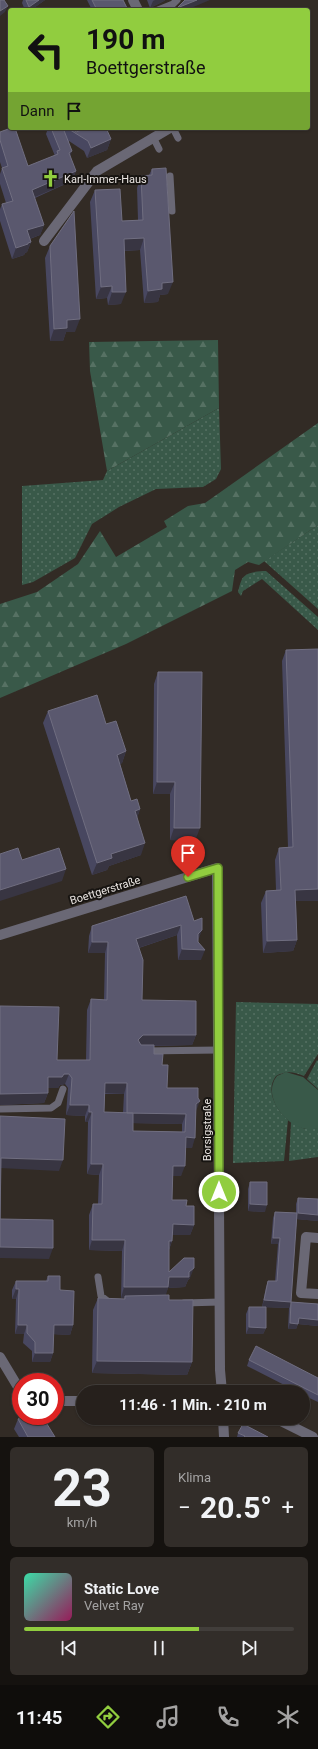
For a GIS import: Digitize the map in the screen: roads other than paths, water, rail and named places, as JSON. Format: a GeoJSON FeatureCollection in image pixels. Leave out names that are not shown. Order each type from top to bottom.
{"type":"FeatureCollection","features":[{"type":"Feature","properties":{"kind":"street"},"geometry":{"type":"LineString","coordinates":[[44,241],[97,171],[167,130]]}},
{"type":"Feature","properties":{"kind":"street","name":"Boettgerstraße"},"geometry":{"type":"LineString","coordinates":[[0,935],[218,868]]}},
{"type":"Feature","properties":{"kind":"street","name":"Borsigstraße"},"geometry":{"type":"LineString","coordinates":[[218,868],[218,1050],[222,1385]]}},
{"type":"Feature","properties":{"kind":"street"},"geometry":{"type":"LineString","coordinates":[[318,1238],[306,1237],[301,1293],[318,1294]]}},
{"type":"Feature","properties":{"kind":"street"},"geometry":{"type":"LineString","coordinates":[[0,1357],[12,1377]]}},
{"type":"Feature","properties":{"kind":"street"},"geometry":{"type":"LineString","coordinates":[[64,1401],[76,1401]]}},
{"type":"Feature","properties":{"kind":"street"},"geometry":{"type":"LineString","coordinates":[[223,1425],[224,1437]]}},
{"type":"Feature","properties":{"kind":"street"},"geometry":{"type":"LineString","coordinates":[[289,1425],[313,1437]]}},
{"type":"Feature","properties":{"kind":"lane"},"geometry":{"type":"LineString","coordinates":[[163,8],[173,4],[177,0]]}},
{"type":"Feature","properties":{"kind":"lane"},"geometry":{"type":"LineString","coordinates":[[172,130],[178,138]]}},
{"type":"Feature","properties":{"kind":"lane"},"geometry":{"type":"LineString","coordinates":[[153,137],[159,149]]}},
{"type":"Feature","properties":{"kind":"lane"},"geometry":{"type":"LineString","coordinates":[[170,176],[172,211]]}},
{"type":"Feature","properties":{"kind":"lane"},"geometry":{"type":"LineString","coordinates":[[139,1050],[218,1050]]}},
{"type":"Feature","properties":{"kind":"lane"},"geometry":{"type":"LineString","coordinates":[[0,1109],[50,1108],[58,1103],[63,1089]]}},
{"type":"Feature","properties":{"kind":"lane"},"geometry":{"type":"LineString","coordinates":[[98,1277],[101,1296],[104,1300],[109,1303],[121,1303]]}},
{"type":"Feature","properties":{"kind":"lane"},"geometry":{"type":"LineString","coordinates":[[174,1303],[220,1302]]}},
{"type":"Feature","properties":{"kind":"place","name":"Karl-Immer-Haus"},"geometry":{"type":"Point","coordinates":[51,179]}}]}
